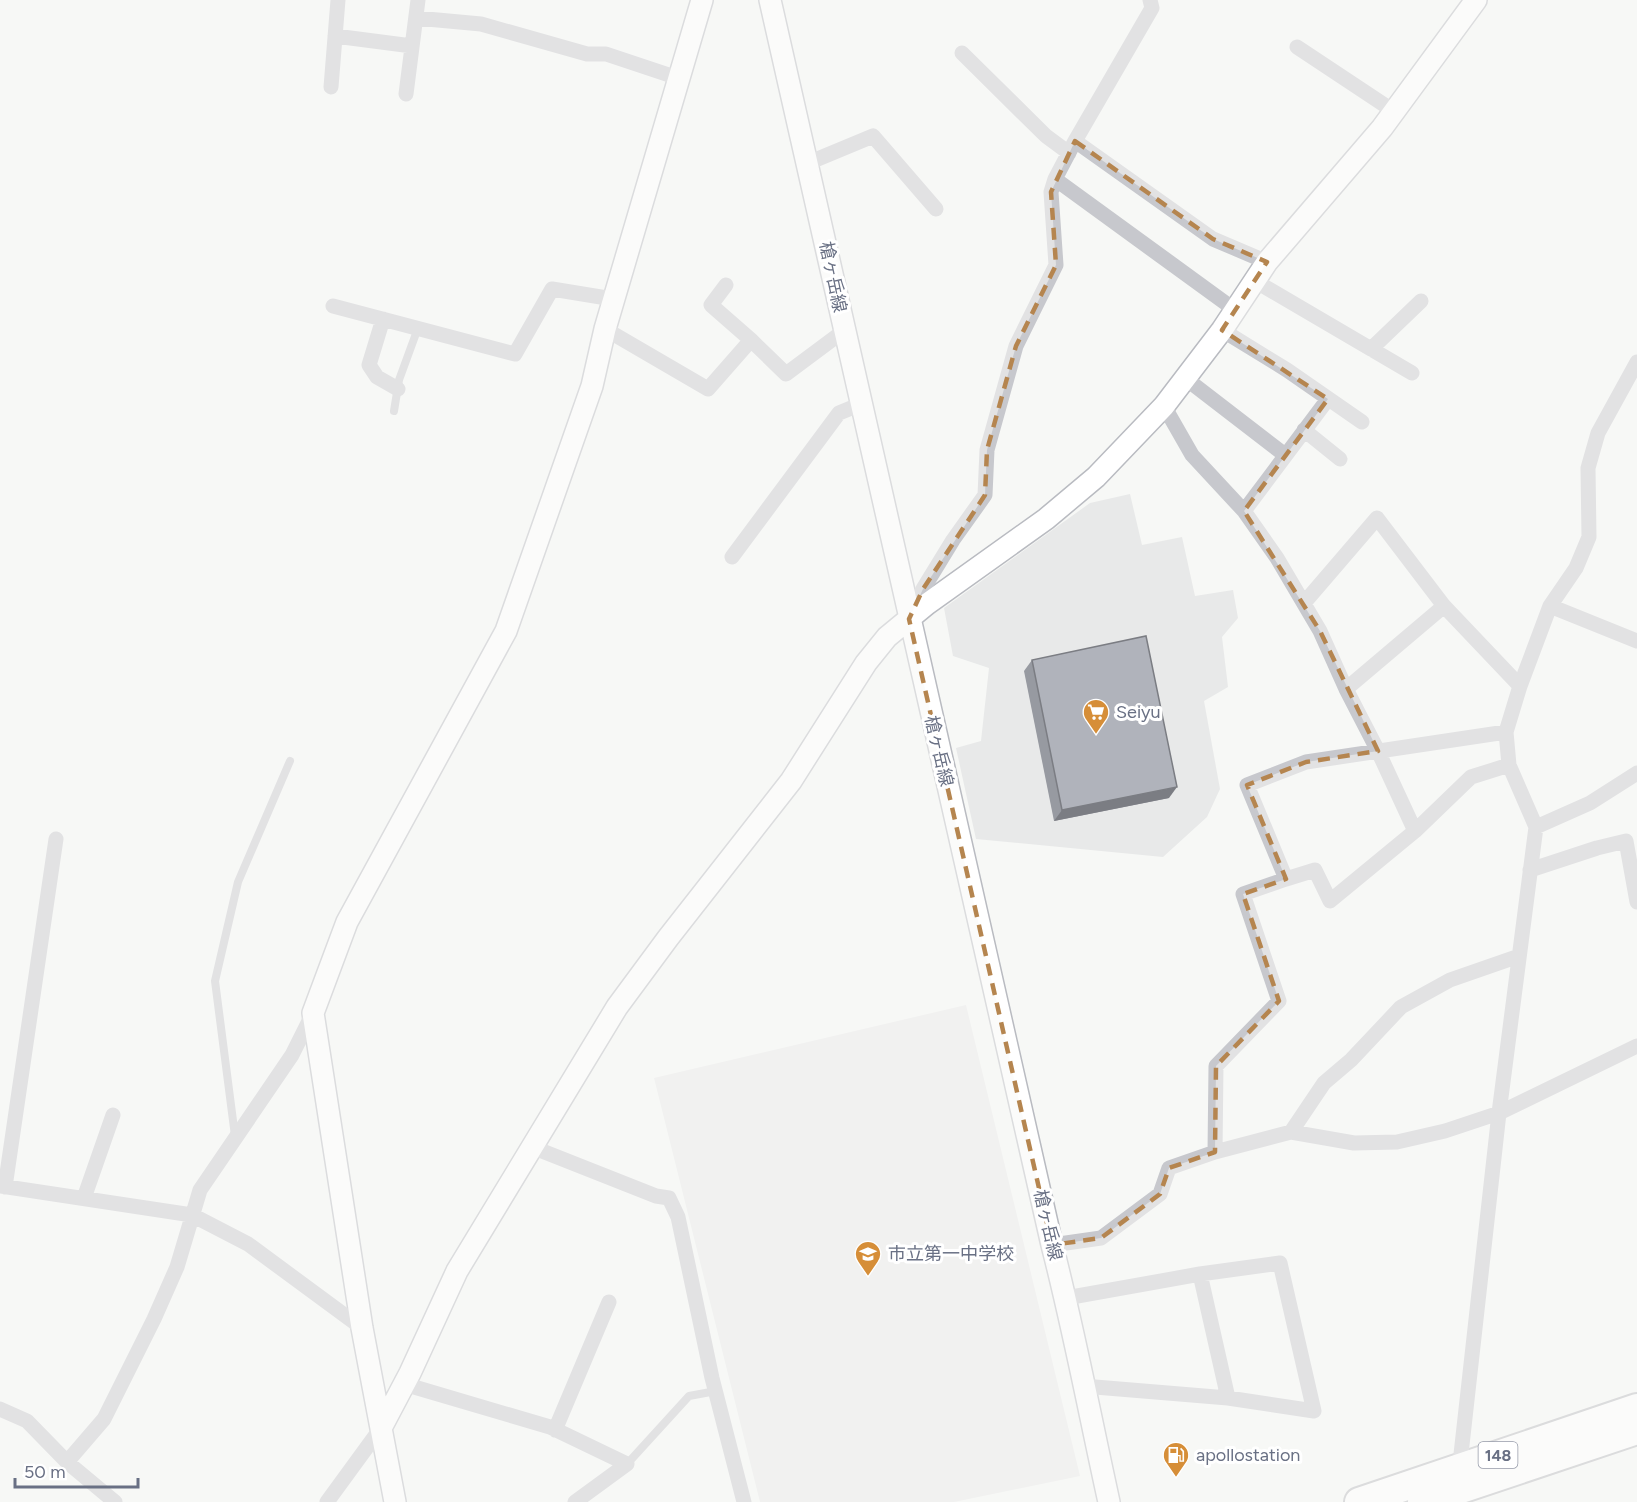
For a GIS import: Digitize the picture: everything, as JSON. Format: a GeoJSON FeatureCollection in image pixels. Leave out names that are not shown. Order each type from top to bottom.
{"type":"FeatureCollection","features":[{"type":"Feature","properties":{"kind":"highway","name":"148"},"geometry":{"type":"LineString","coordinates":[[1422,1502],[1637,1408]]}},
{"type":"Feature","properties":{"kind":"highway","name":"148"},"geometry":{"type":"LineString","coordinates":[[1359,1502],[1457,1487],[1637,1430]]}},
{"type":"Feature","properties":{"kind":"street"},"geometry":{"type":"LineString","coordinates":[[331,87],[338,0]]}},
{"type":"Feature","properties":{"kind":"street"},"geometry":{"type":"LineString","coordinates":[[406,94],[418,0]]}},
{"type":"Feature","properties":{"kind":"street"},"geometry":{"type":"LineString","coordinates":[[67,1462],[104,1419],[177,1268],[200,1190],[292,1055],[314,1013],[347,922],[506,631],[592,386],[604,329],[702,0]]}},
{"type":"Feature","properties":{"kind":"street","name":"槍ヶ岳線"},"geometry":{"type":"LineString","coordinates":[[770,0],[909,619],[1066,1298],[1109,1502]]}},
{"type":"Feature","properties":{"kind":"street"},"geometry":{"type":"LineString","coordinates":[[909,619],[923,589],[953,540],[985,495],[987,450],[1016,346],[1056,265],[1051,192],[1055,179],[1152,8],[1150,0]]}},
{"type":"Feature","properties":{"kind":"street"},"geometry":{"type":"LineString","coordinates":[[327,1502],[381,1428],[457,1271],[617,1007],[791,781],[866,663],[887,637],[927,604],[1046,519],[1088,484],[1164,406],[1222,330],[1267,262],[1395,112],[1476,0]]}},
{"type":"Feature","properties":{"kind":"street"},"geometry":{"type":"LineString","coordinates":[[416,18],[481,24],[587,54],[606,54],[678,78]]}},
{"type":"Feature","properties":{"kind":"street"},"geometry":{"type":"LineString","coordinates":[[335,36],[412,46]]}},
{"type":"Feature","properties":{"kind":"street"},"geometry":{"type":"LineString","coordinates":[[1297,47],[1395,112]]}},
{"type":"Feature","properties":{"kind":"street"},"geometry":{"type":"LineString","coordinates":[[962,53],[1046,136],[1072,147],[1213,239],[1267,262]]}},
{"type":"Feature","properties":{"kind":"street"},"geometry":{"type":"LineString","coordinates":[[808,163],[873,136],[936,209]]}},
{"type":"Feature","properties":{"kind":"street"},"geometry":{"type":"LineString","coordinates":[[1055,179],[1235,310]]}},
{"type":"Feature","properties":{"kind":"street"},"geometry":{"type":"LineString","coordinates":[[1255,281],[1412,373]]}},
{"type":"Feature","properties":{"kind":"street"},"geometry":{"type":"LineString","coordinates":[[726,285],[711,305],[786,374],[844,330]]}},
{"type":"Feature","properties":{"kind":"street"},"geometry":{"type":"LineString","coordinates":[[333,306],[514,354],[552,289],[613,300]]}},
{"type":"Feature","properties":{"kind":"street"},"geometry":{"type":"LineString","coordinates":[[1371,349],[1421,301]]}},
{"type":"Feature","properties":{"kind":"street"},"geometry":{"type":"LineString","coordinates":[[383,319],[369,365],[378,377],[398,389]]}},
{"type":"Feature","properties":{"kind":"street"},"geometry":{"type":"LineString","coordinates":[[604,329],[708,389],[751,340]]}},
{"type":"Feature","properties":{"kind":"street"},"geometry":{"type":"LineString","coordinates":[[1222,330],[1362,422]]}},
{"type":"Feature","properties":{"kind":"street"},"geometry":{"type":"LineString","coordinates":[[1457,1487],[1499,1113],[1536,827],[1509,765],[1506,732],[1520,686],[1550,606],[1576,568],[1589,537],[1588,468],[1598,433],[1637,362]]}},
{"type":"Feature","properties":{"kind":"street"},"geometry":{"type":"LineString","coordinates":[[1185,378],[1286,455]]}},
{"type":"Feature","properties":{"kind":"street"},"geometry":{"type":"LineString","coordinates":[[1244,511],[1328,399]]}},
{"type":"Feature","properties":{"kind":"street"},"geometry":{"type":"LineString","coordinates":[[732,557],[839,413],[861,404]]}},
{"type":"Feature","properties":{"kind":"street"},"geometry":{"type":"LineString","coordinates":[[1164,406],[1192,455],[1244,511],[1277,558],[1304,603],[1378,750],[1415,831]]}},
{"type":"Feature","properties":{"kind":"street"},"geometry":{"type":"LineString","coordinates":[[1304,430],[1340,459]]}},
{"type":"Feature","properties":{"kind":"street"},"geometry":{"type":"LineString","coordinates":[[1304,603],[1377,518],[1444,606],[1520,686]]}},
{"type":"Feature","properties":{"kind":"street"},"geometry":{"type":"LineString","coordinates":[[1346,689],[1444,606]]}},
{"type":"Feature","properties":{"kind":"street"},"geometry":{"type":"LineString","coordinates":[[1550,606],[1637,641]]}},
{"type":"Feature","properties":{"kind":"street"},"geometry":{"type":"LineString","coordinates":[[1286,879],[1247,785],[1306,762],[1506,732]]}},
{"type":"Feature","properties":{"kind":"street"},"geometry":{"type":"LineString","coordinates":[[1215,1152],[1216,1066],[1279,1001],[1243,894],[1315,870],[1330,901],[1415,831],[1471,777],[1509,765]]}},
{"type":"Feature","properties":{"kind":"street"},"geometry":{"type":"LineString","coordinates":[[1536,827],[1590,803],[1637,772]]}},
{"type":"Feature","properties":{"kind":"street"},"geometry":{"type":"LineString","coordinates":[[56,839],[3,1186],[192,1215],[248,1244],[362,1328]]}},
{"type":"Feature","properties":{"kind":"street"},"geometry":{"type":"LineString","coordinates":[[1530,870],[1626,841],[1637,902]]}},
{"type":"Feature","properties":{"kind":"street"},"geometry":{"type":"LineString","coordinates":[[1292,1132],[1324,1083],[1351,1060],[1401,1007],[1450,980],[1519,956]]}},
{"type":"Feature","properties":{"kind":"street"},"geometry":{"type":"LineString","coordinates":[[314,1013],[362,1328],[395,1502]]}},
{"type":"Feature","properties":{"kind":"street"},"geometry":{"type":"LineString","coordinates":[[1052,1245],[1101,1238],[1160,1194],[1169,1168],[1215,1152],[1292,1132],[1354,1143],[1397,1142],[1445,1131],[1499,1113],[1637,1046]]}},
{"type":"Feature","properties":{"kind":"street"},"geometry":{"type":"LineString","coordinates":[[84,1198],[113,1115]]}},
{"type":"Feature","properties":{"kind":"street"},"geometry":{"type":"LineString","coordinates":[[532,1147],[656,1196],[669,1198],[678,1217],[716,1391],[744,1502]]}},
{"type":"Feature","properties":{"kind":"street"},"geometry":{"type":"LineString","coordinates":[[1066,1298],[1200,1274],[1280,1263],[1314,1411],[1228,1398],[1083,1386]]}},
{"type":"Feature","properties":{"kind":"street"},"geometry":{"type":"LineString","coordinates":[[1200,1274],[1228,1398]]}},
{"type":"Feature","properties":{"kind":"street"},"geometry":{"type":"LineString","coordinates":[[555,1430],[609,1302]]}},
{"type":"Feature","properties":{"kind":"street"},"geometry":{"type":"LineString","coordinates":[[404,1384],[555,1430],[627,1464],[575,1502]]}},
{"type":"Feature","properties":{"kind":"street"},"geometry":{"type":"LineString","coordinates":[[0,1409],[27,1421],[67,1462],[115,1502]]}},
{"type":"Feature","properties":{"kind":"lane"},"geometry":{"type":"LineString","coordinates":[[394,411],[398,389],[418,328]]}},
{"type":"Feature","properties":{"kind":"lane"},"geometry":{"type":"LineString","coordinates":[[236,1138],[215,981],[238,882],[290,761]]}},
{"type":"Feature","properties":{"kind":"lane"},"geometry":{"type":"LineString","coordinates":[[627,1464],[689,1396],[716,1391]]}},
{"type":"Feature","properties":{"kind":"highlighted area"},"geometry":{"type":"Polygon","coordinates":[[[1075,141],[1213,239],[1267,262],[1222,330],[1328,399],[1244,511],[1320,631],[1378,751],[1306,762],[1247,785],[1286,879],[1243,894],[1279,1001],[1216,1066],[1215,1152],[1169,1168],[1160,1194],[1101,1238],[1052,1245],[909,619],[923,589],[985,495],[987,450],[1016,346],[1056,265],[1051,192],[1075,141]]]}},
{"type":"Feature","properties":{"kind":"shaded area"},"geometry":{"type":"Polygon","coordinates":[[[1130,494],[1142,545],[1182,537],[1195,596],[1233,590],[1238,618],[1222,637],[1228,687],[1204,701],[1220,789],[1207,817],[1163,857],[976,839],[956,748],[981,741],[989,668],[953,656],[944,608],[1090,503],[1130,494]]]}},
{"type":"Feature","properties":{"kind":"shaded area","name":"市立第一中学校"},"geometry":{"type":"Polygon","coordinates":[[[966,1005],[1080,1476],[954,1502],[760,1502],[654,1078],[966,1005]]]}},
{"type":"Feature","properties":{"kind":"building","name":"Seiyu"},"geometry":{"type":"Polygon","coordinates":[[[1146,636],[1177,787],[1062,810],[1032,660],[1146,636]]]}},
{"type":"Feature","properties":{"kind":"place","name":"Seiyu"},"geometry":{"type":"Point","coordinates":[1096,735]}},
{"type":"Feature","properties":{"kind":"place","name":"市立第一中学校"},"geometry":{"type":"Point","coordinates":[868,1277]}},
{"type":"Feature","properties":{"kind":"place","name":"apollostation"},"geometry":{"type":"Point","coordinates":[1176,1478]}}]}
